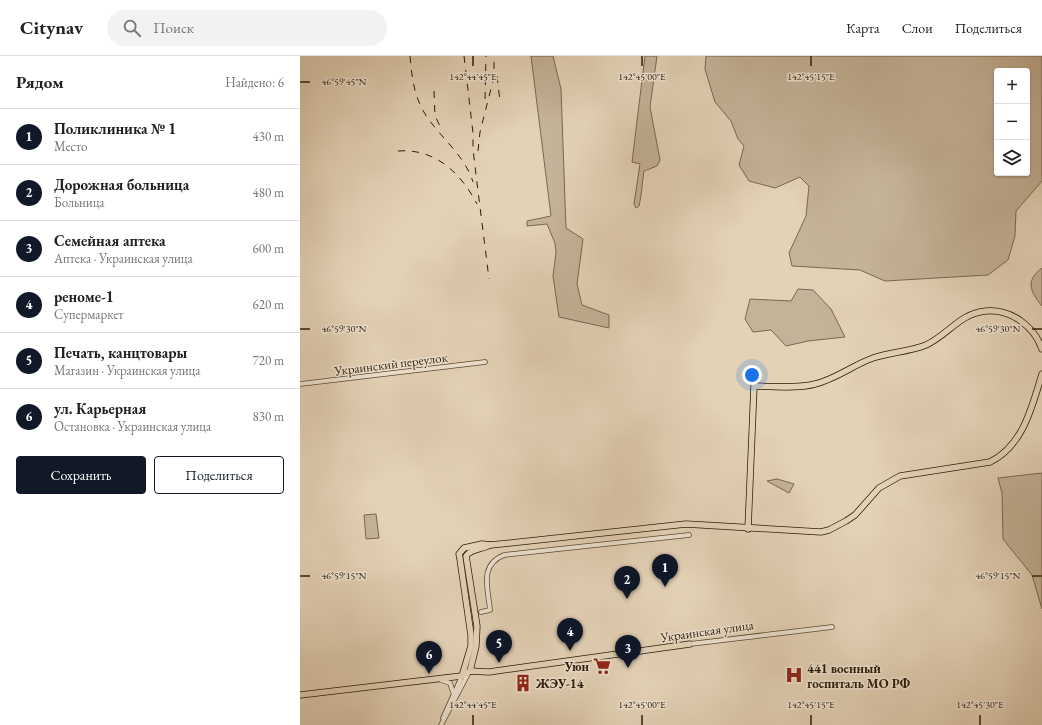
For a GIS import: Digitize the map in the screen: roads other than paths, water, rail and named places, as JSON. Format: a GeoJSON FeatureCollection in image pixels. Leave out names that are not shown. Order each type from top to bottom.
{"type":"FeatureCollection","features":[{"type":"Feature","properties":{"kind":"main road"},"geometry":{"type":"LineString","coordinates":[[748,529],[754,386],[804,386],[816,384],[874,358],[926,345],[964,317],[985,311],[995,310],[1019,319],[1036,334],[1042,349]]}},
{"type":"Feature","properties":{"kind":"main road"},"geometry":{"type":"LineString","coordinates":[[462,676],[471,646],[471,627],[459,554],[464,548],[482,544],[491,545],[686,524],[800,532],[829,530],[855,514],[880,488],[900,476],[990,462],[996,459],[1009,449],[1022,432],[1042,374]]}},
{"type":"Feature","properties":{"kind":"main road"},"geometry":{"type":"LineString","coordinates":[[300,695],[417,680],[462,676],[470,671],[476,646],[477,626],[466,556],[469,552],[483,549],[491,545]]}},
{"type":"Feature","properties":{"kind":"main road","name":"Украинская улица"},"geometry":{"type":"LineString","coordinates":[[470,671],[498,671],[690,644]]}},
{"type":"Feature","properties":{"kind":"street","name":"Украинский переулок"},"geometry":{"type":"LineString","coordinates":[[300,384],[485,362]]}},
{"type":"Feature","properties":{"kind":"street"},"geometry":{"type":"LineString","coordinates":[[481,612],[490,610],[488,569],[493,559],[504,555],[690,535]]}},
{"type":"Feature","properties":{"kind":"street","name":"Украинская улица"},"geometry":{"type":"LineString","coordinates":[[690,644],[832,627]]}},
{"type":"Feature","properties":{"kind":"street"},"geometry":{"type":"LineString","coordinates":[[476,646],[475,667],[478,669],[498,671]]}},
{"type":"Feature","properties":{"kind":"street"},"geometry":{"type":"LineString","coordinates":[[441,725],[470,671]]}},
{"type":"Feature","properties":{"kind":"street"},"geometry":{"type":"LineString","coordinates":[[441,725],[452,696],[462,676]]}},
{"type":"Feature","properties":{"kind":"street"},"geometry":{"type":"LineString","coordinates":[[417,680],[448,681],[453,687],[452,696]]}},
{"type":"Feature","properties":{"kind":"railway"},"geometry":{"type":"LineString","coordinates":[[410,56],[414,88],[419,103],[433,125],[465,164],[473,182]]}},
{"type":"Feature","properties":{"kind":"railway"},"geometry":{"type":"LineString","coordinates":[[464,56],[473,133],[473,149],[489,279]]}},
{"type":"Feature","properties":{"kind":"railway"},"geometry":{"type":"LineString","coordinates":[[485,99],[486,56]]}},
{"type":"Feature","properties":{"kind":"railway"},"geometry":{"type":"LineString","coordinates":[[478,151],[480,132],[494,77],[494,56]]}},
{"type":"Feature","properties":{"kind":"railway"},"geometry":{"type":"LineString","coordinates":[[497,76],[500,101]]}},
{"type":"Feature","properties":{"kind":"railway"},"geometry":{"type":"LineString","coordinates":[[434,91],[435,116],[442,130]]}},
{"type":"Feature","properties":{"kind":"railway"},"geometry":{"type":"LineString","coordinates":[[398,151],[411,151],[435,158],[455,173],[471,193],[477,204]]}},
{"type":"Feature","properties":{"kind":"place","name":"Поликлиника № 1"},"geometry":{"type":"Point","coordinates":[665,587]}},
{"type":"Feature","properties":{"kind":"place","name":"Дорожная больница"},"geometry":{"type":"Point","coordinates":[627,599]}},
{"type":"Feature","properties":{"kind":"place","name":"реноме-1"},"geometry":{"type":"Point","coordinates":[570,651]}},
{"type":"Feature","properties":{"kind":"place","name":"Печать, канцтовары"},"geometry":{"type":"Point","coordinates":[499,663]}},
{"type":"Feature","properties":{"kind":"place","name":"Уюн"},"geometry":{"type":"Point","coordinates":[602,666]}},
{"type":"Feature","properties":{"kind":"place","name":"Семейная аптека"},"geometry":{"type":"Point","coordinates":[628,668]}},
{"type":"Feature","properties":{"kind":"place","name":"ул. Карьерная"},"geometry":{"type":"Point","coordinates":[429,674]}},
{"type":"Feature","properties":{"kind":"place","name":"441 военный госпиталь МО РФ"},"geometry":{"type":"Point","coordinates":[794,675]}},
{"type":"Feature","properties":{"kind":"place","name":"ЖЭУ-14"},"geometry":{"type":"Point","coordinates":[523,683]}}]}
